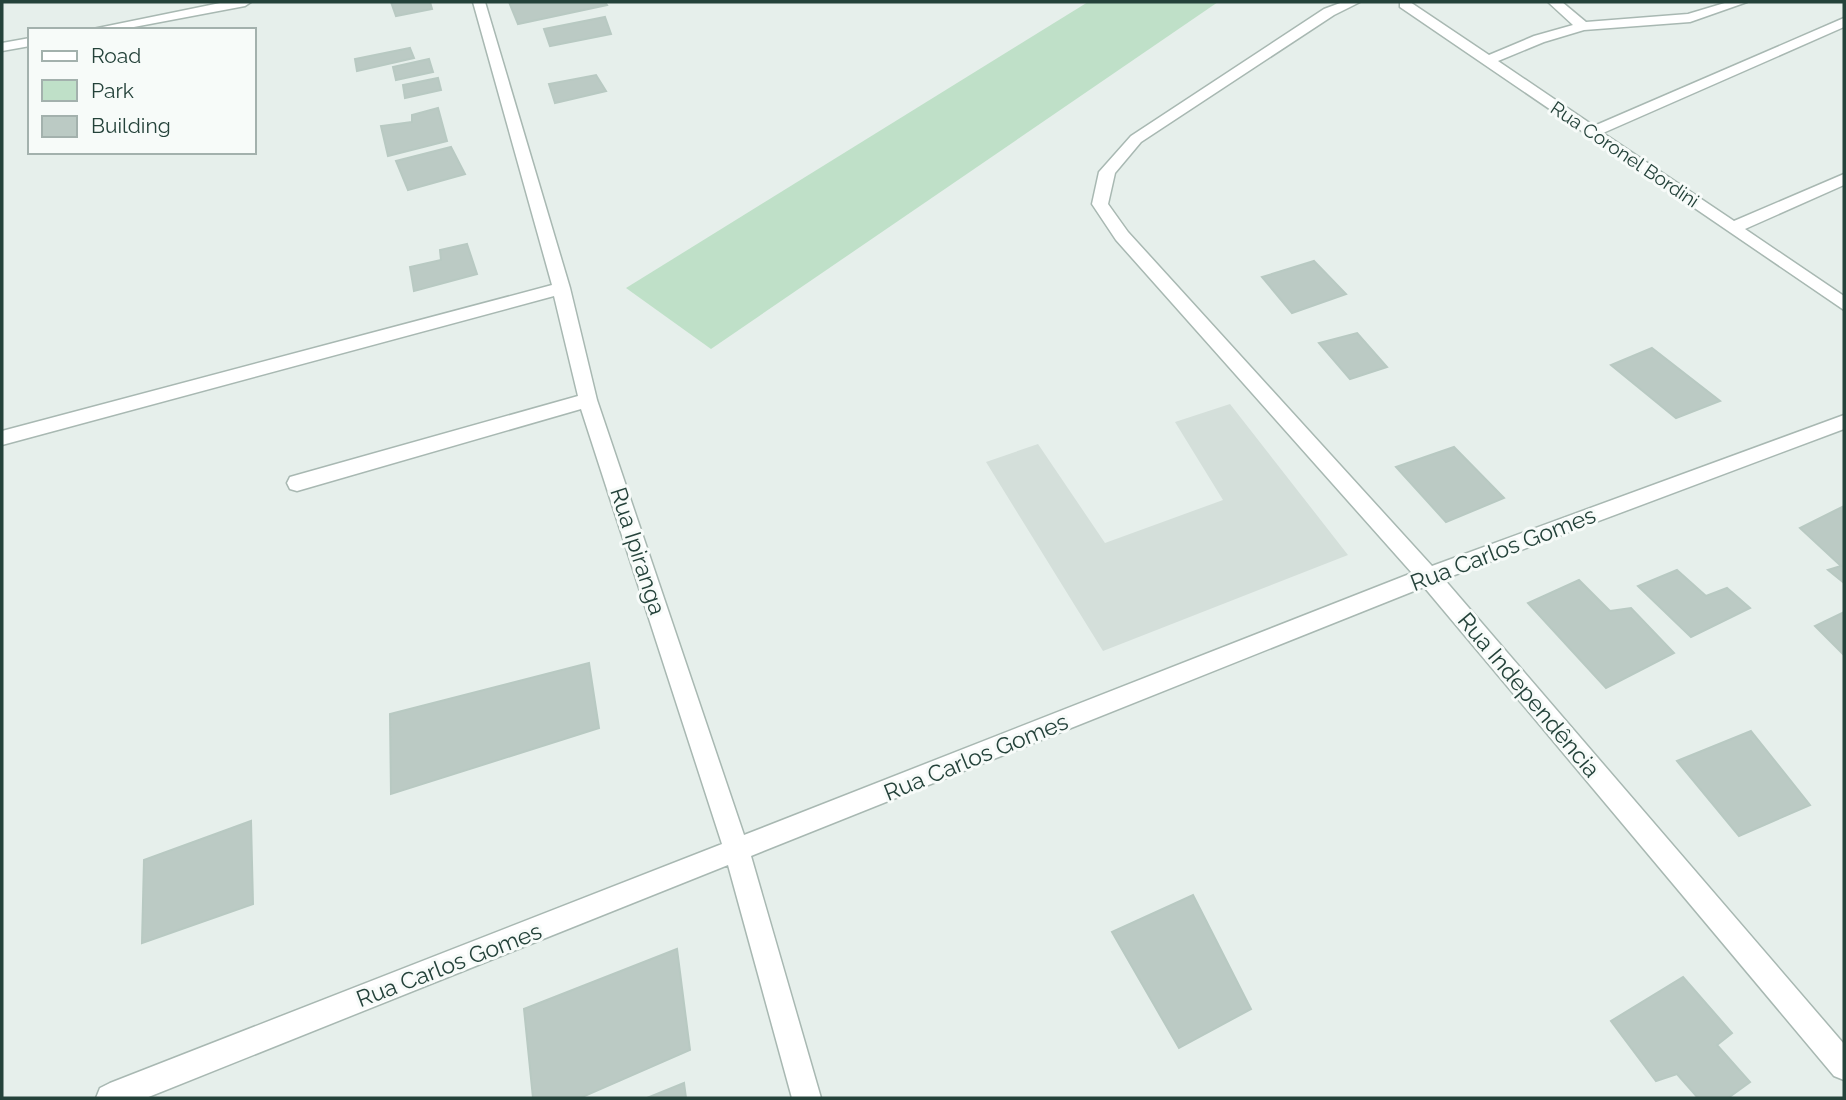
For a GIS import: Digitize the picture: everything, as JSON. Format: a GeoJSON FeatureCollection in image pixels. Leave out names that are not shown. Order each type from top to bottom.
{"type":"FeatureCollection","features":[{"type":"Feature","properties":{"kind":"street"},"geometry":{"type":"LineString","coordinates":[[106,28],[245,2]]}},
{"type":"Feature","properties":{"kind":"street","name":"Rua Ipiranga"},"geometry":{"type":"LineString","coordinates":[[479,2],[561,288],[588,400],[737,852],[807,1098]]}},
{"type":"Feature","properties":{"kind":"street","name":"Rua Independência"},"geometry":{"type":"LineString","coordinates":[[1354,2],[1329,12],[1136,139],[1107,172],[1100,204],[1122,236],[1428,576],[1844,1066]]}},
{"type":"Feature","properties":{"kind":"street"},"geometry":{"type":"LineString","coordinates":[[1399,3],[1425,2]]}},
{"type":"Feature","properties":{"kind":"street"},"geometry":{"type":"LineString","coordinates":[[1554,2],[1583,26]]}},
{"type":"Feature","properties":{"kind":"street"},"geometry":{"type":"LineString","coordinates":[[1488,61],[1539,38],[1583,26],[1640,24],[1690,18],[1741,2]]}},
{"type":"Feature","properties":{"kind":"street","name":"Rua Coronel Bordini"},"geometry":{"type":"LineString","coordinates":[[1399,3],[1844,304]]}},
{"type":"Feature","properties":{"kind":"street"},"geometry":{"type":"LineString","coordinates":[[1592,132],[1844,22]]}},
{"type":"Feature","properties":{"kind":"street"},"geometry":{"type":"LineString","coordinates":[[2,47],[28,42]]}},
{"type":"Feature","properties":{"kind":"street"},"geometry":{"type":"LineString","coordinates":[[1733,228],[1844,179]]}},
{"type":"Feature","properties":{"kind":"street"},"geometry":{"type":"LineString","coordinates":[[2,439],[561,288]]}},
{"type":"Feature","properties":{"kind":"street"},"geometry":{"type":"LineString","coordinates":[[297,483],[588,400]]}},
{"type":"Feature","properties":{"kind":"street","name":"Rua Carlos Gomes"},"geometry":{"type":"LineString","coordinates":[[110,1098],[737,852],[1428,576],[1844,422]]}},
{"type":"Feature","properties":{"kind":"shaded area"},"geometry":{"type":"Polygon","coordinates":[[[1230,404],[1348,555],[1103,651],[986,462],[1038,444],[1105,543],[1223,500],[1175,422],[1230,404]]]}},
{"type":"Feature","properties":{"kind":"green space"},"geometry":{"type":"Polygon","coordinates":[[[1088,2],[1218,2],[711,349],[626,288],[1088,2]]]}},
{"type":"Feature","properties":{"kind":"building"},"geometry":{"type":"Polygon","coordinates":[[[391,2],[430,2],[432,9],[396,16],[391,2]]]}},
{"type":"Feature","properties":{"kind":"building"},"geometry":{"type":"Polygon","coordinates":[[[509,2],[605,2],[607,5],[518,24],[509,2]]]}},
{"type":"Feature","properties":{"kind":"building"},"geometry":{"type":"Polygon","coordinates":[[[605,17],[611,34],[550,46],[544,29],[605,17]]]}},
{"type":"Feature","properties":{"kind":"building"},"geometry":{"type":"Polygon","coordinates":[[[410,48],[414,58],[357,71],[355,59],[410,48]]]}},
{"type":"Feature","properties":{"kind":"building"},"geometry":{"type":"Polygon","coordinates":[[[429,59],[433,72],[396,80],[393,67],[429,59]]]}},
{"type":"Feature","properties":{"kind":"building"},"geometry":{"type":"Polygon","coordinates":[[[596,75],[606,91],[555,103],[549,84],[596,75]]]}},
{"type":"Feature","properties":{"kind":"building"},"geometry":{"type":"Polygon","coordinates":[[[438,78],[441,90],[405,98],[403,85],[438,78]]]}},
{"type":"Feature","properties":{"kind":"building"},"geometry":{"type":"Polygon","coordinates":[[[438,108],[447,141],[388,156],[381,126],[412,122],[412,115],[438,108]]]}},
{"type":"Feature","properties":{"kind":"building"},"geometry":{"type":"Polygon","coordinates":[[[451,147],[465,174],[408,190],[396,161],[451,147]]]}},
{"type":"Feature","properties":{"kind":"building"},"geometry":{"type":"Polygon","coordinates":[[[467,244],[477,274],[414,291],[410,267],[441,260],[440,250],[467,244]]]}},
{"type":"Feature","properties":{"kind":"building"},"geometry":{"type":"Polygon","coordinates":[[[1314,261],[1346,294],[1292,313],[1262,277],[1314,261]]]}},
{"type":"Feature","properties":{"kind":"building"},"geometry":{"type":"Polygon","coordinates":[[[1357,333],[1387,367],[1350,379],[1319,343],[1357,333]]]}},
{"type":"Feature","properties":{"kind":"building"},"geometry":{"type":"Polygon","coordinates":[[[1652,348],[1720,401],[1676,418],[1611,365],[1652,348]]]}},
{"type":"Feature","properties":{"kind":"building"},"geometry":{"type":"Polygon","coordinates":[[[1454,447],[1504,498],[1446,522],[1396,467],[1454,447]]]}},
{"type":"Feature","properties":{"kind":"building"},"geometry":{"type":"Polygon","coordinates":[[[1844,506],[1844,583],[1828,570],[1841,566],[1800,528],[1844,506]]]}},
{"type":"Feature","properties":{"kind":"building"},"geometry":{"type":"Polygon","coordinates":[[[1677,570],[1706,596],[1727,588],[1750,608],[1691,637],[1638,586],[1677,570]]]}},
{"type":"Feature","properties":{"kind":"building"},"geometry":{"type":"Polygon","coordinates":[[[1579,580],[1610,611],[1631,608],[1674,653],[1606,688],[1528,603],[1579,580]]]}},
{"type":"Feature","properties":{"kind":"building"},"geometry":{"type":"Polygon","coordinates":[[[1844,612],[1844,655],[1815,626],[1844,612]]]}},
{"type":"Feature","properties":{"kind":"building"},"geometry":{"type":"Polygon","coordinates":[[[589,663],[599,728],[391,794],[390,714],[589,663]]]}},
{"type":"Feature","properties":{"kind":"building"},"geometry":{"type":"Polygon","coordinates":[[[1751,731],[1810,805],[1739,836],[1677,761],[1751,731]]]}},
{"type":"Feature","properties":{"kind":"building"},"geometry":{"type":"Polygon","coordinates":[[[251,821],[253,904],[142,943],[144,860],[251,821]]]}},
{"type":"Feature","properties":{"kind":"building"},"geometry":{"type":"Polygon","coordinates":[[[1193,895],[1251,1009],[1179,1048],[1112,932],[1193,895]]]}},
{"type":"Feature","properties":{"kind":"building"},"geometry":{"type":"Polygon","coordinates":[[[677,949],[690,1050],[580,1098],[533,1098],[524,1009],[677,949]]]}},
{"type":"Feature","properties":{"kind":"building"},"geometry":{"type":"Polygon","coordinates":[[[1683,977],[1732,1033],[1717,1045],[1750,1082],[1728,1098],[1698,1098],[1677,1074],[1656,1081],[1611,1021],[1683,977]]]}},
{"type":"Feature","properties":{"kind":"building"},"geometry":{"type":"Polygon","coordinates":[[[684,1083],[686,1098],[647,1098],[684,1083]]]}}]}
